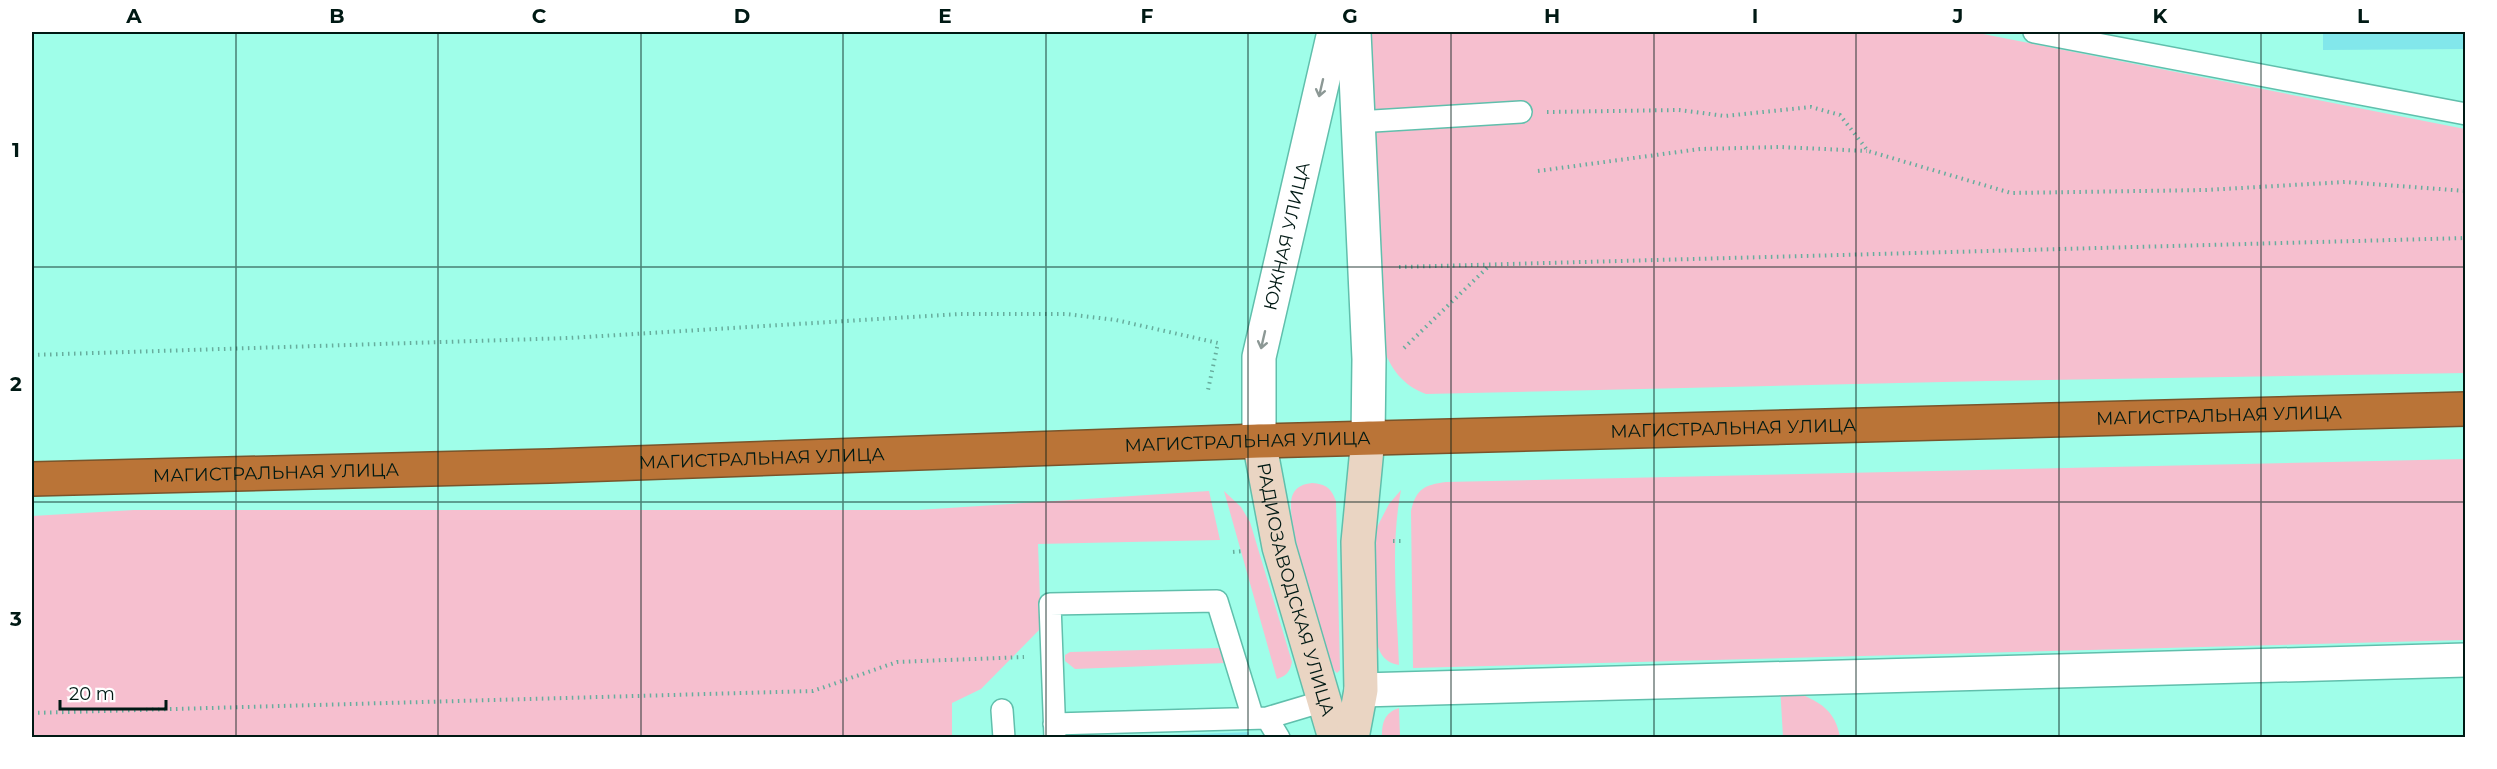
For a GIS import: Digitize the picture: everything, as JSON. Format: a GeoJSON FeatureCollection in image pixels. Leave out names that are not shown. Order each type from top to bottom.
{"type":"FeatureCollection","features":[{"type":"Feature","properties":{"kind":"highway","name":"МАГИСТРАЛЬНАЯ УЛИЦА"},"geometry":{"type":"LineString","coordinates":[[32,479],[561,465],[1259,441],[2466,409]]}},
{"type":"Feature","properties":{"kind":"street","name":"ЮЖНАЯ УЛИЦА"},"geometry":{"type":"LineString","coordinates":[[1259,441],[1259,357],[1334,32]]}},
{"type":"Feature","properties":{"kind":"street"},"geometry":{"type":"LineString","coordinates":[[1354,32],[1369,359],[1368,438]]}},
{"type":"Feature","properties":{"kind":"street","name":"РАДИОЗАВОДСКАЯ УЛИЦА"},"geometry":{"type":"LineString","coordinates":[[1352,738],[1361,690],[1358,542],[1368,438]]}},
{"type":"Feature","properties":{"kind":"street","name":"РАДИОЗАВОДСКАЯ УЛИЦА"},"geometry":{"type":"LineString","coordinates":[[1259,441],[1279,547],[1335,738]]}},
{"type":"Feature","properties":{"kind":"street"},"geometry":{"type":"LineString","coordinates":[[1361,690],[2466,660]]}},
{"type":"Feature","properties":{"kind":"lane"},"geometry":{"type":"LineString","coordinates":[[2034,32],[2466,114]]}},
{"type":"Feature","properties":{"kind":"lane"},"geometry":{"type":"LineString","coordinates":[[1357,122],[1521,112]]}},
{"type":"Feature","properties":{"kind":"lane"},"geometry":{"type":"LineString","coordinates":[[1279,738],[1260,718],[1217,601],[1050,604],[1055,731],[1260,718],[1324,701]]}},
{"type":"Feature","properties":{"kind":"lane"},"geometry":{"type":"LineString","coordinates":[[1002,710],[1004,738]]}},
{"type":"Feature","properties":{"kind":"path"},"geometry":{"type":"LineString","coordinates":[[1521,112],[1679,110],[1725,116],[1811,107],[1840,115],[1868,151]]}},
{"type":"Feature","properties":{"kind":"path"},"geometry":{"type":"LineString","coordinates":[[1538,171],[1700,149],[1780,147],[1868,151],[2011,193],[2206,190],[2345,182],[2466,191]]}},
{"type":"Feature","properties":{"kind":"path"},"geometry":{"type":"LineString","coordinates":[[1397,267],[2466,238]]}},
{"type":"Feature","properties":{"kind":"path"},"geometry":{"type":"LineString","coordinates":[[1397,355],[1491,264]]}},
{"type":"Feature","properties":{"kind":"path"},"geometry":{"type":"LineString","coordinates":[[32,355],[569,338],[950,314],[1066,314],[1116,320],[1218,343],[1208,390]]}},
{"type":"Feature","properties":{"kind":"path"},"geometry":{"type":"LineString","coordinates":[[32,713],[813,691],[897,662],[1052,656]]}},
{"type":"Feature","properties":{"kind":"shaded area"},"geometry":{"type":"Polygon","coordinates":[[[1362,32],[1973,32],[2465,129],[2465,373],[1426,394],[1410,386],[1398,375],[1389,362],[1382,345],[1362,32]]]}},
{"type":"Feature","properties":{"kind":"shaded area"},"geometry":{"type":"Polygon","coordinates":[[[2465,459],[2465,640],[1413,668],[1411,511],[1418,493],[1438,483],[2465,459]]]}},
{"type":"Feature","properties":{"kind":"shaded area"},"geometry":{"type":"Polygon","coordinates":[[[1312,483],[1321,484],[1327,488],[1336,501],[1340,670],[1337,673],[1334,670],[1314,607],[1293,527],[1291,507],[1293,494],[1301,486],[1312,483]]]}},
{"type":"Feature","properties":{"kind":"shaded area"},"geometry":{"type":"Polygon","coordinates":[[[1401,490],[1395,555],[1399,665],[1385,658],[1375,635],[1375,531],[1389,504],[1401,490]]]}},
{"type":"Feature","properties":{"kind":"shaded area"},"geometry":{"type":"Polygon","coordinates":[[[1209,491],[1220,540],[1038,544],[1041,628],[981,689],[952,703],[952,737],[32,738],[32,516],[134,510],[918,510],[1209,491]]]}},
{"type":"Feature","properties":{"kind":"shaded area"},"geometry":{"type":"Polygon","coordinates":[[[1224,491],[1241,507],[1250,522],[1292,662],[1287,673],[1277,679],[1224,491]]]}},
{"type":"Feature","properties":{"kind":"shaded area"},"geometry":{"type":"Polygon","coordinates":[[[1224,649],[1227,659],[1225,663],[1075,669],[1065,661],[1065,655],[1070,652],[1224,649]]]}},
{"type":"Feature","properties":{"kind":"shaded area"},"geometry":{"type":"Polygon","coordinates":[[[1780,686],[1810,698],[1826,709],[1837,725],[1840,737],[1783,737],[1780,686]]]}},
{"type":"Feature","properties":{"kind":"shaded area"},"geometry":{"type":"Polygon","coordinates":[[[1399,708],[1400,737],[1382,737],[1385,719],[1399,708]]]}},
{"type":"Feature","properties":{"kind":"building"},"geometry":{"type":"Polygon","coordinates":[[[2323,32],[2466,32],[2466,49],[2323,50],[2323,32]]]}},
{"type":"Feature","properties":{"kind":"building"},"geometry":{"type":"Polygon","coordinates":[[[1249,732],[1249,738],[1145,738],[1145,736],[1249,732]]]}}]}
